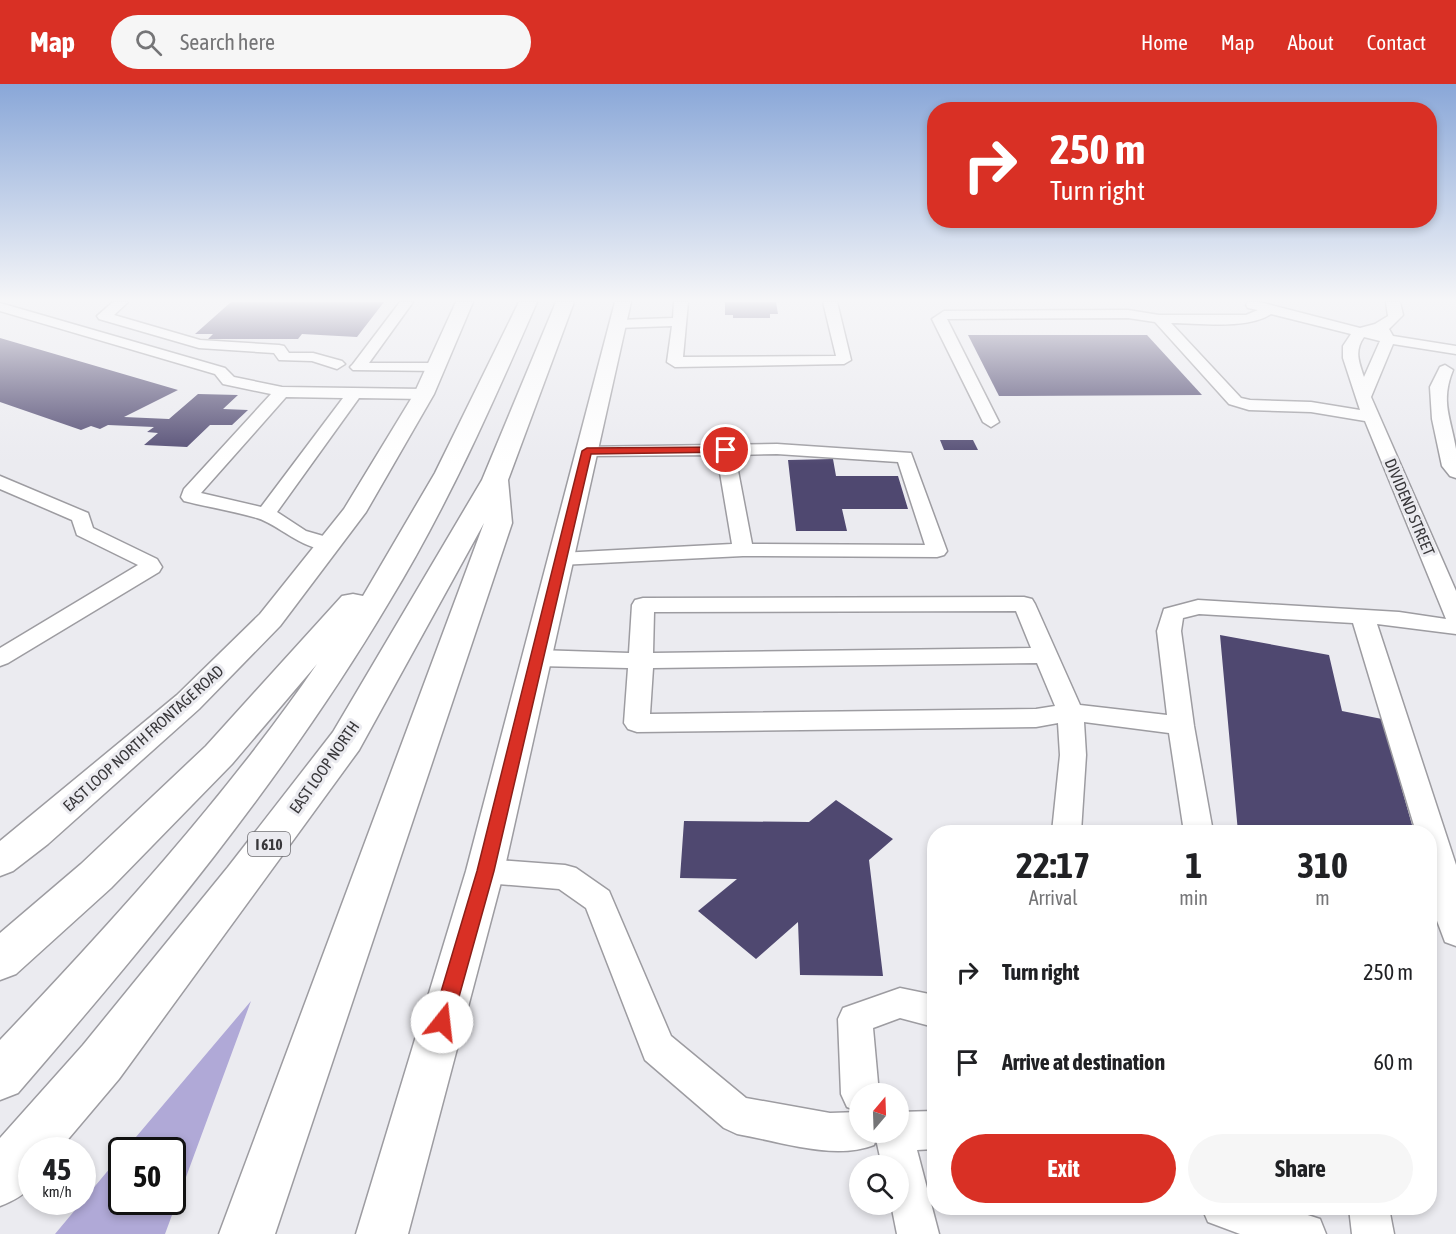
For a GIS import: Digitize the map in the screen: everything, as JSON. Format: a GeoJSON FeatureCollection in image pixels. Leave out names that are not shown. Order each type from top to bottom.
{"type":"FeatureCollection","features":[{"type":"Feature","properties":{"kind":"highway"},"geometry":{"type":"LineString","coordinates":[[0,1076],[141,917],[273,752],[364,618],[417,529],[465,439],[504,356]]}},
{"type":"Feature","properties":{"kind":"highway","name":"EAST LOOP NORTH"},"geometry":{"type":"LineString","coordinates":[[0,1179],[101,1062],[243,879],[346,741],[495,480],[544,356]]}},
{"type":"Feature","properties":{"kind":"highway"},"geometry":{"type":"LineString","coordinates":[[247,1234],[498,523],[495,480]]}},
{"type":"Feature","properties":{"kind":"highway"},"geometry":{"type":"LineString","coordinates":[[0,960],[96,876],[219,755],[417,529]]}},
{"type":"Feature","properties":{"kind":"main road","name":"EAST LOOP NORTH FRONTAGE ROAD"},"geometry":{"type":"LineString","coordinates":[[0,861],[188,702],[270,620],[354,512],[424,394],[442,356]]}},
{"type":"Feature","properties":{"kind":"main road"},"geometry":{"type":"LineString","coordinates":[[382,1234],[485,871],[610,356]]}},
{"type":"Feature","properties":{"kind":"main road"},"geometry":{"type":"LineString","coordinates":[[396,1234],[406,1151]]}},
{"type":"Feature","properties":{"kind":"street"},"geometry":{"type":"LineString","coordinates":[[167,356],[220,371],[229,381],[282,392],[424,394]]}},
{"type":"Feature","properties":{"kind":"street"},"geometry":{"type":"LineString","coordinates":[[283,356],[313,357],[337,364],[361,364]]}},
{"type":"Feature","properties":{"kind":"street"},"geometry":{"type":"LineString","coordinates":[[367,356],[358,367],[436,368]]}},
{"type":"Feature","properties":{"kind":"street"},"geometry":{"type":"LineString","coordinates":[[676,356],[675,362],[844,360],[843,356]]}},
{"type":"Feature","properties":{"kind":"street"},"geometry":{"type":"LineString","coordinates":[[958,356],[992,422]]}},
{"type":"Feature","properties":{"kind":"street"},"geometry":{"type":"LineString","coordinates":[[1193,356],[1235,401],[1249,405],[1311,407],[1372,417]]}},
{"type":"Feature","properties":{"kind":"street","name":"DIVIDEND STREET"},"geometry":{"type":"LineString","coordinates":[[1350,356],[1372,417],[1448,581],[1456,617]]}},
{"type":"Feature","properties":{"kind":"street"},"geometry":{"type":"LineString","coordinates":[[1364,397],[1378,356]]}},
{"type":"Feature","properties":{"kind":"street"},"geometry":{"type":"LineString","coordinates":[[314,393],[337,364]]}},
{"type":"Feature","properties":{"kind":"street"},"geometry":{"type":"LineString","coordinates":[[1445,370],[1438,387],[1440,419],[1451,466],[1456,472]]}},
{"type":"Feature","properties":{"kind":"street"},"geometry":{"type":"LineString","coordinates":[[282,392],[191,493],[191,497],[266,514],[299,535],[330,544]]}},
{"type":"Feature","properties":{"kind":"street"},"geometry":{"type":"LineString","coordinates":[[266,514],[354,394]]}},
{"type":"Feature","properties":{"kind":"street"},"geometry":{"type":"LineString","coordinates":[[560,559],[743,550],[937,551],[905,457],[777,449],[587,451]]}},
{"type":"Feature","properties":{"kind":"street"},"geometry":{"type":"LineString","coordinates":[[726,450],[743,550]]}},
{"type":"Feature","properties":{"kind":"street"},"geometry":{"type":"LineString","coordinates":[[0,482],[81,517],[84,531],[150,563],[151,567],[0,658]]}},
{"type":"Feature","properties":{"kind":"street"},"geometry":{"type":"LineString","coordinates":[[1067,825],[1073,755],[1070,712],[1024,604],[643,605],[637,723],[1036,718],[1070,712],[1181,726]]}},
{"type":"Feature","properties":{"kind":"street"},"geometry":{"type":"LineString","coordinates":[[1198,825],[1181,726],[1169,631],[1172,614],[1198,607],[1399,619],[1456,627]]}},
{"type":"Feature","properties":{"kind":"street"},"geometry":{"type":"LineString","coordinates":[[1363,617],[1429,825]]}},
{"type":"Feature","properties":{"kind":"street"},"geometry":{"type":"LineString","coordinates":[[537,658],[641,661],[1046,655]]}},
{"type":"Feature","properties":{"kind":"street"},"geometry":{"type":"LineString","coordinates":[[1437,849],[1442,865],[1438,905],[1456,932]]}},
{"type":"Feature","properties":{"kind":"street"},"geometry":{"type":"LineString","coordinates":[[485,871],[564,877],[598,900],[658,1048],[737,1115],[830,1132],[849,1131]]}},
{"type":"Feature","properties":{"kind":"street"},"geometry":{"type":"LineString","coordinates":[[859,1083],[855,1019],[900,1003],[927,1009]]}},
{"type":"Feature","properties":{"kind":"street"},"geometry":{"type":"LineString","coordinates":[[909,1131],[927,1130]]}},
{"type":"Feature","properties":{"kind":"street"},"geometry":{"type":"LineString","coordinates":[[896,1143],[918,1234]]}},
{"type":"Feature","properties":{"kind":"street"},"geometry":{"type":"LineString","coordinates":[[1244,1215],[1305,1234]]}},
{"type":"Feature","properties":{"kind":"street"},"geometry":{"type":"LineString","coordinates":[[1370,1215],[1373,1234]]}},
{"type":"Feature","properties":{"kind":"shaded area"},"geometry":{"type":"Polygon","coordinates":[[[251,1001],[186,1177],[186,1137],[136,1137],[251,1001]]]}},
{"type":"Feature","properties":{"kind":"shaded area"},"geometry":{"type":"Polygon","coordinates":[[[108,1171],[108,1215],[172,1215],[165,1234],[55,1234],[71,1215],[96,1215],[96,1185],[108,1171]]]}},
{"type":"Feature","properties":{"kind":"building"},"geometry":{"type":"Polygon","coordinates":[[[0,356],[60,356],[178,390],[124,417],[169,419],[198,394],[238,395],[223,409],[248,410],[232,425],[210,425],[187,447],[144,445],[158,433],[147,432],[154,427],[108,425],[100,429],[91,426],[81,430],[0,402],[0,356]]]}},
{"type":"Feature","properties":{"kind":"building"},"geometry":{"type":"Polygon","coordinates":[[[979,356],[1166,356],[1202,395],[999,396],[979,356]]]}},
{"type":"Feature","properties":{"kind":"building"},"geometry":{"type":"Polygon","coordinates":[[[940,440],[973,440],[978,450],[944,450],[940,440]]]}},
{"type":"Feature","properties":{"kind":"building"},"geometry":{"type":"Polygon","coordinates":[[[833,459],[836,476],[898,476],[908,509],[842,509],[847,531],[796,531],[788,460],[833,459]]]}},
{"type":"Feature","properties":{"kind":"building"},"geometry":{"type":"Polygon","coordinates":[[[1220,635],[1329,655],[1342,711],[1382,719],[1412,825],[1237,825],[1220,635]]]}},
{"type":"Feature","properties":{"kind":"building"},"geometry":{"type":"Polygon","coordinates":[[[836,800],[893,839],[869,860],[883,976],[800,975],[798,922],[756,959],[698,911],[737,879],[680,878],[684,821],[809,822],[836,800]]]}},
{"type":"Feature","properties":{"kind":"route"},"geometry":{"type":"LineString","coordinates":[[442,1022],[485,871],[587,451],[726,450]]}}]}
